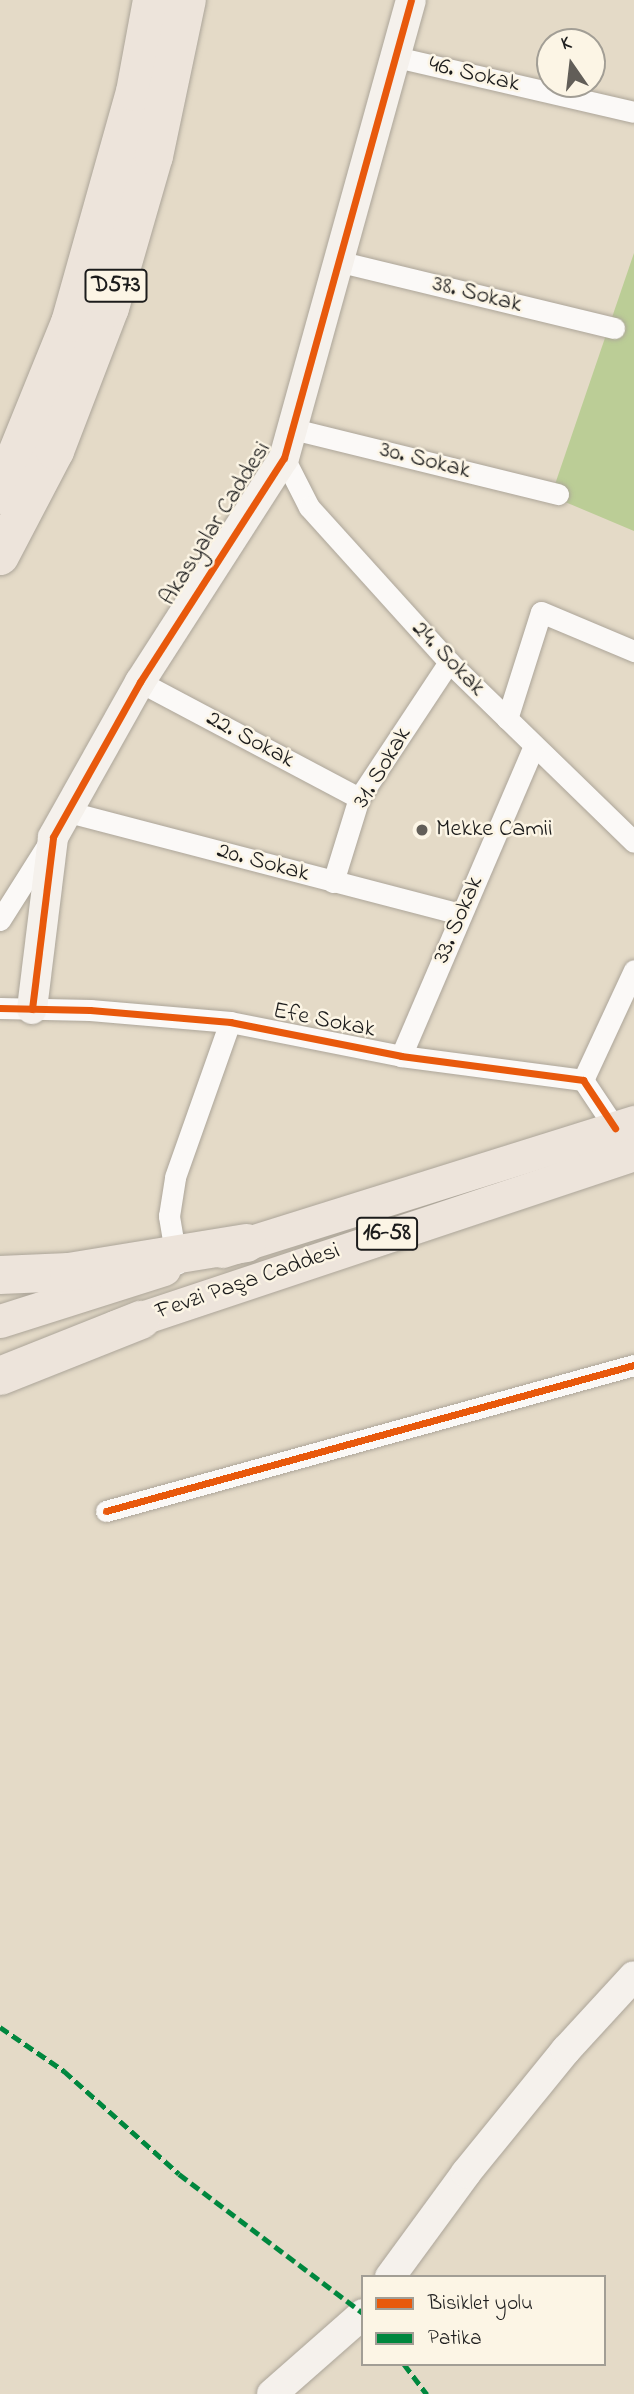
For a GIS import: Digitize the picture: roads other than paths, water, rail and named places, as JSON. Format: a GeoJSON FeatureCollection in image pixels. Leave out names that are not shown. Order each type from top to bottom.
{"type":"FeatureCollection","features":[{"type":"Feature","properties":{"kind":"highway","name":"D573"},"geometry":{"type":"LineString","coordinates":[[0,495],[70,323],[135,92],[152,0]]}},
{"type":"Feature","properties":{"kind":"highway","name":"D573"},"geometry":{"type":"LineString","coordinates":[[0,556],[55,450],[110,307],[154,156],[187,0]]}},
{"type":"Feature","properties":{"kind":"highway"},"geometry":{"type":"LineString","coordinates":[[0,1275],[69,1272],[176,1260],[247,1243]]}},
{"type":"Feature","properties":{"kind":"highway"},"geometry":{"type":"LineString","coordinates":[[0,1376],[141,1320]]}},
{"type":"Feature","properties":{"kind":"main road","name":"Fevzi Paşa Caddesi"},"geometry":{"type":"LineString","coordinates":[[247,1243],[624,1125]]}},
{"type":"Feature","properties":{"kind":"main road","name":"Fevzi Paşa Caddesi"},"geometry":{"type":"LineString","coordinates":[[0,1361],[141,1320],[634,1154]]}},
{"type":"Feature","properties":{"kind":"main road"},"geometry":{"type":"LineString","coordinates":[[0,1321],[176,1260]]}},
{"type":"Feature","properties":{"kind":"street","name":"Akasyalar Caddesi"},"geometry":{"type":"LineString","coordinates":[[32,1009],[59,824],[140,682],[284,458],[341,262],[411,0]]}},
{"type":"Feature","properties":{"kind":"street","name":"46. Sokak"},"geometry":{"type":"LineString","coordinates":[[396,57],[634,112]]}},
{"type":"Feature","properties":{"kind":"street","name":"38. Sokak"},"geometry":{"type":"LineString","coordinates":[[341,262],[614,328]]}},
{"type":"Feature","properties":{"kind":"street","name":"30. Sokak"},"geometry":{"type":"LineString","coordinates":[[293,429],[558,494]]}},
{"type":"Feature","properties":{"kind":"street","name":"24. Sokak"},"geometry":{"type":"LineString","coordinates":[[284,458],[309,507],[449,662],[634,842]]}},
{"type":"Feature","properties":{"kind":"street"},"geometry":{"type":"LineString","coordinates":[[507,719],[541,612],[634,651]]}},
{"type":"Feature","properties":{"kind":"street","name":"31. Sokak"},"geometry":{"type":"LineString","coordinates":[[334,882],[359,798],[449,662]]}},
{"type":"Feature","properties":{"kind":"street","name":"22. Sokak"},"geometry":{"type":"LineString","coordinates":[[140,682],[359,798]]}},
{"type":"Feature","properties":{"kind":"street","name":"33. Sokak"},"geometry":{"type":"LineString","coordinates":[[401,1056],[534,746]]}},
{"type":"Feature","properties":{"kind":"street"},"geometry":{"type":"LineString","coordinates":[[0,920],[59,824]]}},
{"type":"Feature","properties":{"kind":"street","name":"20. Sokak"},"geometry":{"type":"LineString","coordinates":[[59,824],[334,882],[461,914]]}},
{"type":"Feature","properties":{"kind":"street"},"geometry":{"type":"LineString","coordinates":[[624,1125],[583,1080],[634,970]]}},
{"type":"Feature","properties":{"kind":"street","name":"Efe Sokak"},"geometry":{"type":"LineString","coordinates":[[0,1008],[230,1022],[401,1056],[583,1080]]}},
{"type":"Feature","properties":{"kind":"street"},"geometry":{"type":"LineString","coordinates":[[176,1260],[169,1216],[175,1177],[230,1022]]}},
{"type":"Feature","properties":{"kind":"street"},"geometry":{"type":"LineString","coordinates":[[106,1511],[634,1365]]}},
{"type":"Feature","properties":{"kind":"street"},"geometry":{"type":"LineString","coordinates":[[391,2275],[466,2173],[566,2050],[634,1976]]}},
{"type":"Feature","properties":{"kind":"street"},"geometry":{"type":"LineString","coordinates":[[272,2394],[361,2316]]}},
{"type":"Feature","properties":{"kind":"place","name":"Mekke Camii"},"geometry":{"type":"Point","coordinates":[422,830]}}]}
